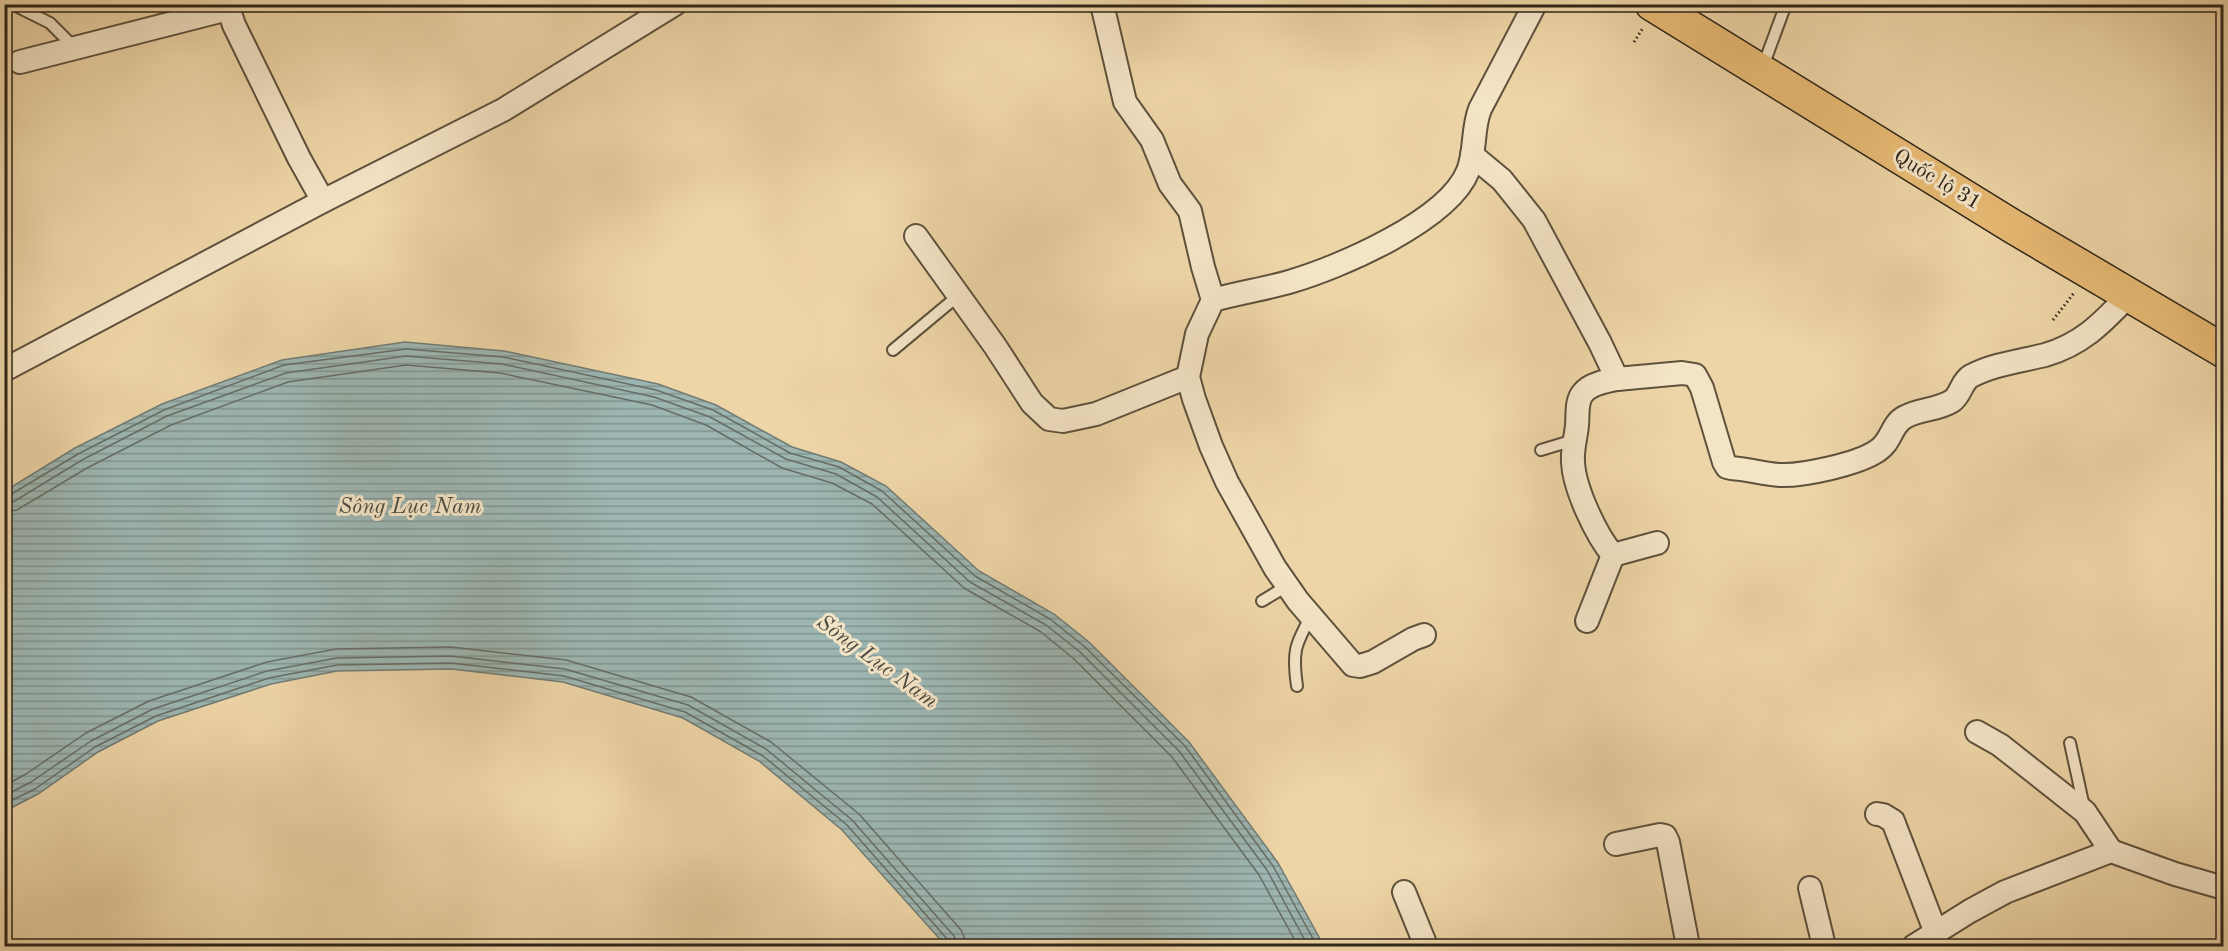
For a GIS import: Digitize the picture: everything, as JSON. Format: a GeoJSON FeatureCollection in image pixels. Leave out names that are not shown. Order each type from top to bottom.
{"type":"FeatureCollection","features":[{"type":"Feature","properties":{"kind":"highway","name":"Quốc lộ 31"},"geometry":{"type":"LineString","coordinates":[[1652,4],[2223,351]]}},
{"type":"Feature","properties":{"kind":"street"},"geometry":{"type":"LineString","coordinates":[[4,370],[323,201],[503,110],[675,4]]}},
{"type":"Feature","properties":{"kind":"street"},"geometry":{"type":"LineString","coordinates":[[1102,4],[1125,102],[1152,140],[1170,184],[1190,211],[1213,300],[1197,334],[1188,377],[1211,446],[1227,482],[1261,545],[1287,586],[1353,665],[1360,666],[1373,662],[1424,635]]}},
{"type":"Feature","properties":{"kind":"street"},"geometry":{"type":"LineString","coordinates":[[1213,300],[1288,283],[1327,269],[1400,226],[1432,212],[1453,193],[1468,172],[1475,122],[1535,4]]}},
{"type":"Feature","properties":{"kind":"street"},"geometry":{"type":"LineString","coordinates":[[21,62],[228,7],[234,25],[299,158],[323,201]]}},
{"type":"Feature","properties":{"kind":"street"},"geometry":{"type":"LineString","coordinates":[[1472,155],[1502,180],[1534,220],[1617,379]]}},
{"type":"Feature","properties":{"kind":"street"},"geometry":{"type":"LineString","coordinates":[[916,236],[995,346],[1032,404],[1048,419],[1063,421],[1096,414],[1188,377]]}},
{"type":"Feature","properties":{"kind":"street"},"geometry":{"type":"LineString","coordinates":[[1613,555],[1596,532],[1576,478],[1573,463],[1579,399],[1584,392],[1603,382],[1682,374],[1695,375],[1702,388],[1711,424],[1727,467],[1780,475],[1799,474],[1850,462],[1874,453],[1885,446],[1899,421],[1952,401],[1963,383],[1971,376],[2071,345],[2096,330],[2129,295]]}},
{"type":"Feature","properties":{"kind":"street"},"geometry":{"type":"LineString","coordinates":[[1613,555],[1657,543]]}},
{"type":"Feature","properties":{"kind":"street"},"geometry":{"type":"LineString","coordinates":[[1587,621],[1613,555]]}},
{"type":"Feature","properties":{"kind":"street"},"geometry":{"type":"LineString","coordinates":[[1977,732],[2000,745],[2085,812],[2111,851],[2223,888]]}},
{"type":"Feature","properties":{"kind":"street"},"geometry":{"type":"LineString","coordinates":[[1877,814],[1888,818],[1896,828],[1923,942],[1970,910],[2005,892],[2111,851]]}},
{"type":"Feature","properties":{"kind":"street"},"geometry":{"type":"LineString","coordinates":[[1616,844],[1665,836],[1688,946]]}},
{"type":"Feature","properties":{"kind":"street"},"geometry":{"type":"LineString","coordinates":[[1810,888],[1824,946]]}},
{"type":"Feature","properties":{"kind":"street"},"geometry":{"type":"LineString","coordinates":[[1404,892],[1426,946]]}},
{"type":"Feature","properties":{"kind":"lane"},"geometry":{"type":"LineString","coordinates":[[1761,72],[1786,4]]}},
{"type":"Feature","properties":{"kind":"lane"},"geometry":{"type":"LineString","coordinates":[[16,6],[50,23],[76,49]]}},
{"type":"Feature","properties":{"kind":"lane"},"geometry":{"type":"LineString","coordinates":[[893,350],[959,295]]}},
{"type":"Feature","properties":{"kind":"lane"},"geometry":{"type":"LineString","coordinates":[[1541,450],[1574,440]]}},
{"type":"Feature","properties":{"kind":"lane"},"geometry":{"type":"LineString","coordinates":[[1262,601],[1287,586]]}},
{"type":"Feature","properties":{"kind":"lane"},"geometry":{"type":"LineString","coordinates":[[1297,686],[1293,662],[1294,651],[1311,616]]}},
{"type":"Feature","properties":{"kind":"lane"},"geometry":{"type":"LineString","coordinates":[[2070,743],[2085,812]]}},
{"type":"Feature","properties":{"kind":"path"},"geometry":{"type":"LineString","coordinates":[[2054,320],[2090,272]]}},
{"type":"Feature","properties":{"kind":"water","name":"Sông Lục Nam"},"geometry":{"type":"Polygon","coordinates":[[[405,342],[504,351],[658,384],[716,405],[792,447],[841,462],[886,486],[979,571],[1054,614],[1089,642],[1189,742],[1278,863],[1324,946],[946,946],[842,830],[759,761],[683,718],[563,682],[451,669],[337,671],[271,684],[158,721],[98,752],[38,794],[5,811],[5,491],[75,448],[162,404],[282,360],[405,342]]]}}]}
